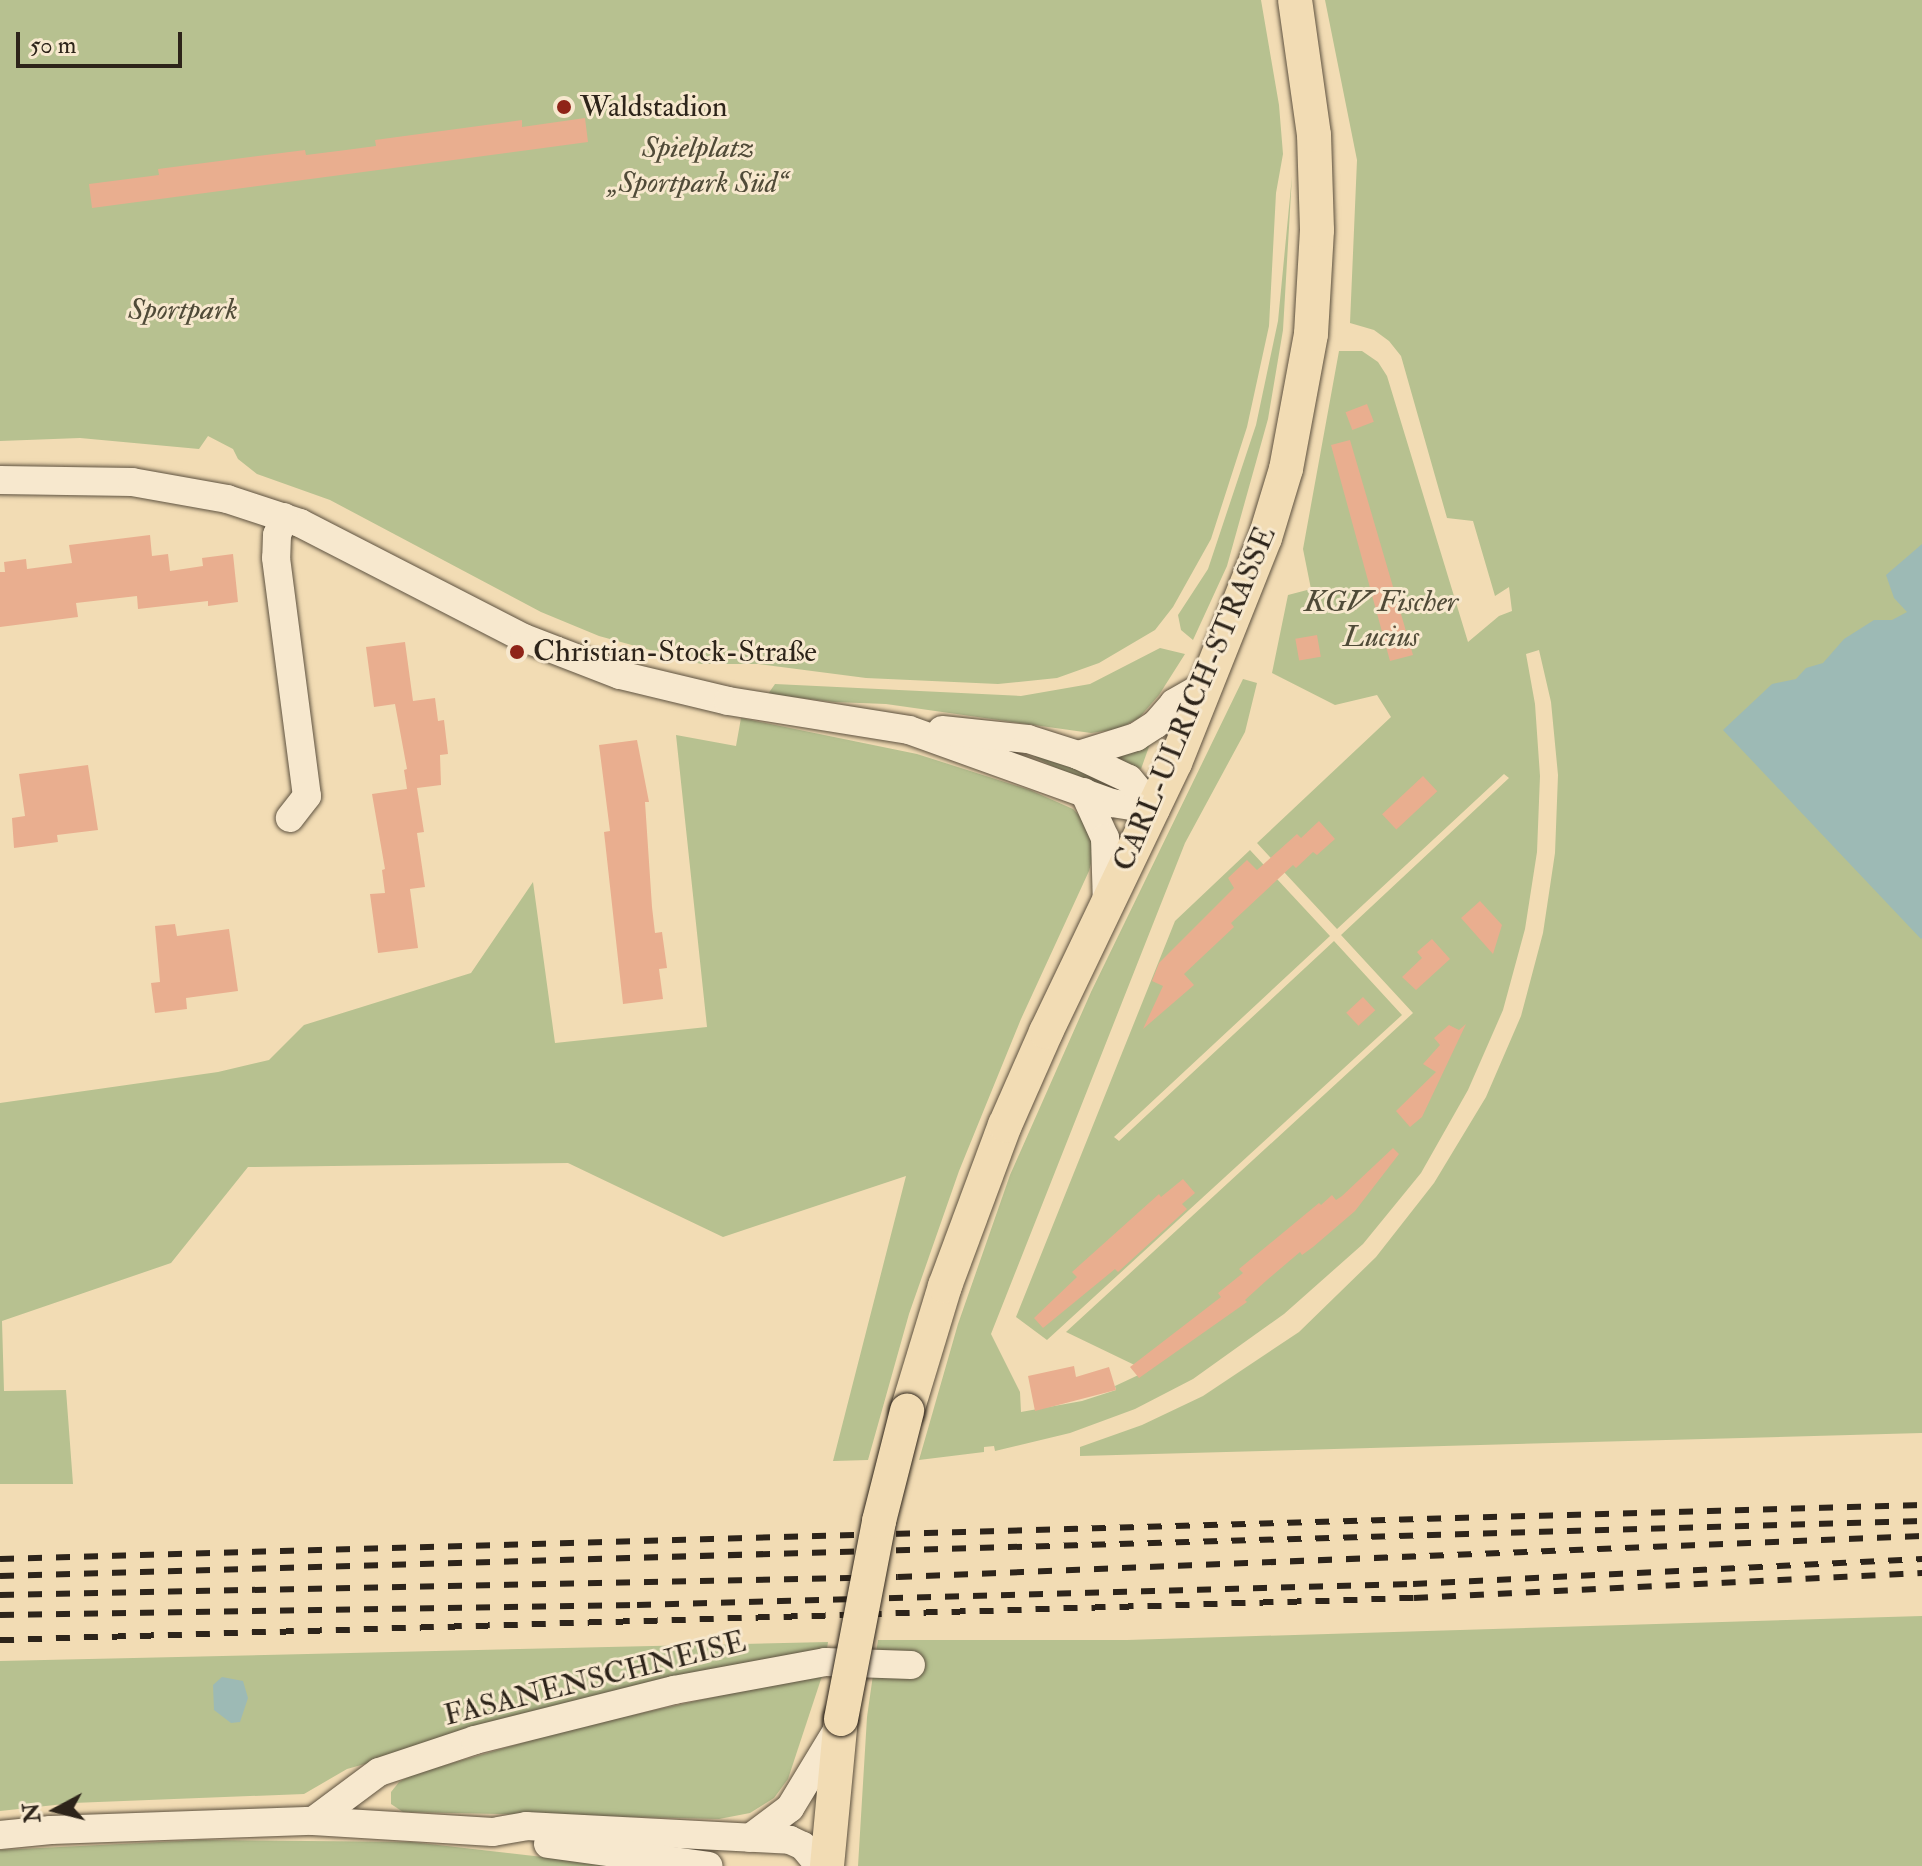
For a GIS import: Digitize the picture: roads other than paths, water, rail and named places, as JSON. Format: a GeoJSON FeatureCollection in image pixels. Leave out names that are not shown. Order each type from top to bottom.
{"type":"FeatureCollection","features":[{"type":"Feature","properties":{"kind":"main road","name":"CARL-ULRICH-STRASSE"},"geometry":{"type":"LineString","coordinates":[[827,1866],[840,1723],[879,1521],[907,1411],[945,1286],[986,1173],[1046,1032],[1155,810],[1226,643],[1265,538],[1286,469],[1311,334],[1317,181],[1309,87],[1295,0]]}},
{"type":"Feature","properties":{"kind":"street"},"geometry":{"type":"LineString","coordinates":[[0,480],[80,479],[156,485],[227,499],[284,517],[524,638],[594,666],[683,692],[909,730],[1028,739],[1078,755],[1129,779],[1155,810]]}},
{"type":"Feature","properties":{"kind":"street"},"geometry":{"type":"LineString","coordinates":[[284,517],[277,535],[276,558],[307,796],[290,818]]}},
{"type":"Feature","properties":{"kind":"street"},"geometry":{"type":"LineString","coordinates":[[1078,755],[1136,737],[1156,724],[1174,703],[1210,680]]}},
{"type":"Feature","properties":{"kind":"street"},"geometry":{"type":"LineString","coordinates":[[909,730],[1112,803],[1155,810]]}},
{"type":"Feature","properties":{"kind":"street"},"geometry":{"type":"LineString","coordinates":[[1084,792],[1105,838],[1107,904]]}},
{"type":"Feature","properties":{"kind":"street","name":"FASANENSCHNEISE"},"geometry":{"type":"LineString","coordinates":[[313,1821],[379,1772],[475,1740],[674,1690],[825,1662],[911,1665]]}},
{"type":"Feature","properties":{"kind":"street"},"geometry":{"type":"LineString","coordinates":[[750,1838],[790,1808],[840,1723]]}},
{"type":"Feature","properties":{"kind":"street"},"geometry":{"type":"LineString","coordinates":[[0,1835],[313,1821],[493,1832],[525,1841],[708,1866]]}},
{"type":"Feature","properties":{"kind":"street"},"geometry":{"type":"LineString","coordinates":[[493,1832],[526,1826],[790,1840],[803,1846],[820,1866]]}},
{"type":"Feature","properties":{"kind":"water"},"geometry":{"type":"Polygon","coordinates":[[[1922,544],[1921,939],[1723,730],[1772,684],[1796,679],[1806,668],[1823,663],[1844,639],[1874,620],[1892,620],[1907,612],[1894,598],[1886,575],[1922,544]]]}},
{"type":"Feature","properties":{"kind":"water"},"geometry":{"type":"Polygon","coordinates":[[[222,1677],[243,1681],[248,1698],[240,1722],[231,1723],[214,1710],[213,1685],[222,1677]]]}},
{"type":"Feature","properties":{"kind":"railway"},"geometry":{"type":"LineString","coordinates":[[0,1559],[1922,1505]]}},
{"type":"Feature","properties":{"kind":"railway"},"geometry":{"type":"LineString","coordinates":[[0,1576],[1922,1521]]}},
{"type":"Feature","properties":{"kind":"railway"},"geometry":{"type":"LineString","coordinates":[[0,1595],[898,1577],[1922,1536]]}},
{"type":"Feature","properties":{"kind":"railway"},"geometry":{"type":"LineString","coordinates":[[0,1615],[637,1605],[1413,1584],[1922,1559]]}},
{"type":"Feature","properties":{"kind":"railway"},"geometry":{"type":"LineString","coordinates":[[0,1640],[1414,1598],[1922,1573]]}},
{"type":"Feature","properties":{"kind":"place","name":"Waldstadion"},"geometry":{"type":"Point","coordinates":[564,107]}},
{"type":"Feature","properties":{"kind":"place","name":"Christian-Stock-Straße"},"geometry":{"type":"Point","coordinates":[517,652]}},
{"type":"Feature","properties":{"kind":"park label","name":"Spielplatz „Sportpark Süd“"},"geometry":{"type":"Point","coordinates":[698,165]}},
{"type":"Feature","properties":{"kind":"park label","name":"Sportpark"},"geometry":{"type":"Point","coordinates":[183,310]}},
{"type":"Feature","properties":{"kind":"park label","name":"KGV Fischer Lucius"},"geometry":{"type":"Point","coordinates":[1381,619]}}]}
